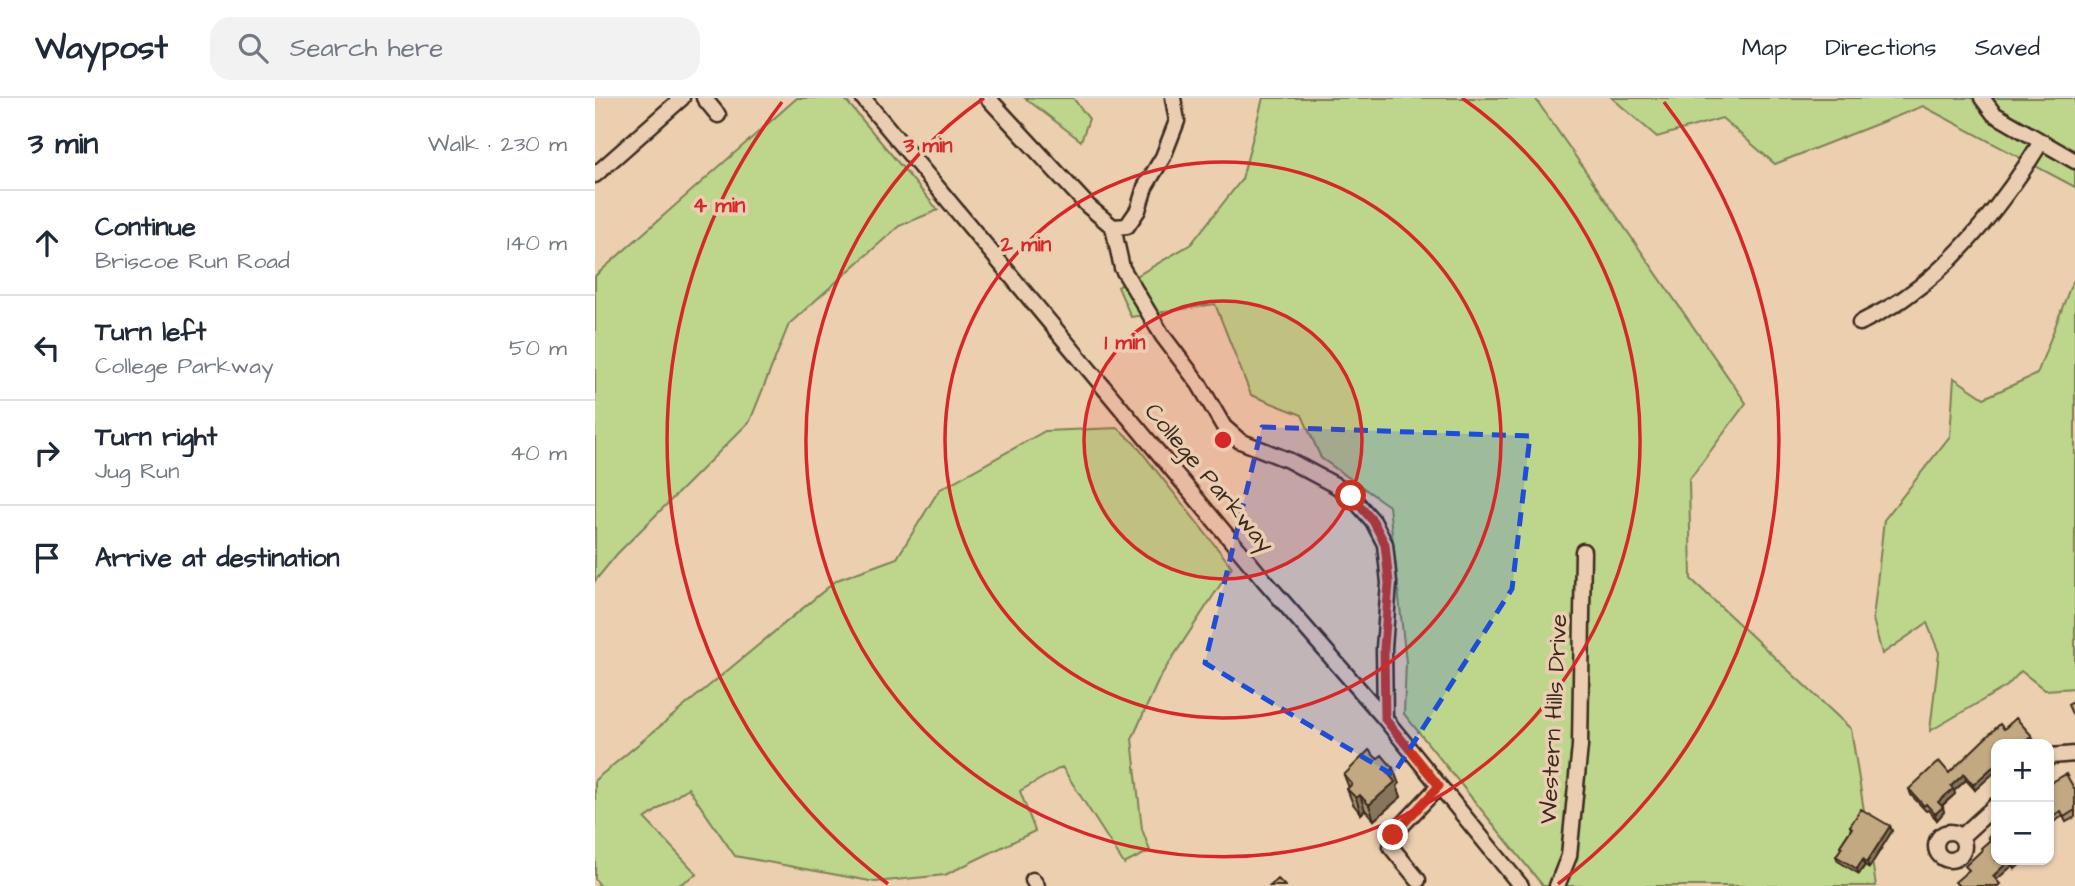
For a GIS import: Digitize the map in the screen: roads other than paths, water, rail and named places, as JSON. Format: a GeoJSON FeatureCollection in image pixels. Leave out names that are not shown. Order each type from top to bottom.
{"type":"FeatureCollection","features":[{"type":"Feature","properties":{"kind":"street"},"geometry":{"type":"LineString","coordinates":[[595,175],[682,98]]}},
{"type":"Feature","properties":{"kind":"street"},"geometry":{"type":"LineString","coordinates":[[704,98],[718,115]]}},
{"type":"Feature","properties":{"kind":"street","name":"College Parkway"},"geometry":{"type":"LineString","coordinates":[[863,98],[1263,579],[1385,719],[1521,886]]}},
{"type":"Feature","properties":{"kind":"street"},"geometry":{"type":"LineString","coordinates":[[988,98],[1088,206],[1113,227],[1122,268],[1162,335],[1199,384],[1224,427],[1240,441],[1288,460],[1335,485],[1351,496],[1373,521],[1385,544],[1389,583],[1384,648],[1385,719]]}},
{"type":"Feature","properties":{"kind":"street"},"geometry":{"type":"LineString","coordinates":[[1113,227],[1127,226],[1138,210],[1145,187],[1163,157],[1177,121],[1173,98]]}},
{"type":"Feature","properties":{"kind":"street"},"geometry":{"type":"LineString","coordinates":[[1982,98],[1994,114],[2075,161]]}},
{"type":"Feature","properties":{"kind":"street"},"geometry":{"type":"LineString","coordinates":[[1860,323],[1908,296],[1958,252],[2016,179],[2041,142]]}},
{"type":"Feature","properties":{"kind":"street","name":"Western Hills Drive"},"geometry":{"type":"LineString","coordinates":[[1557,886],[1569,856],[1580,746],[1583,551]]}},
{"type":"Feature","properties":{"kind":"street"},"geometry":{"type":"LineString","coordinates":[[2054,756],[2075,754]]}},
{"type":"Feature","properties":{"kind":"street"},"geometry":{"type":"LineString","coordinates":[[1418,880],[1391,847],[1393,835],[1439,786]]}},
{"type":"Feature","properties":{"kind":"street"},"geometry":{"type":"LineString","coordinates":[[1961,837],[1991,810]]}}]}
